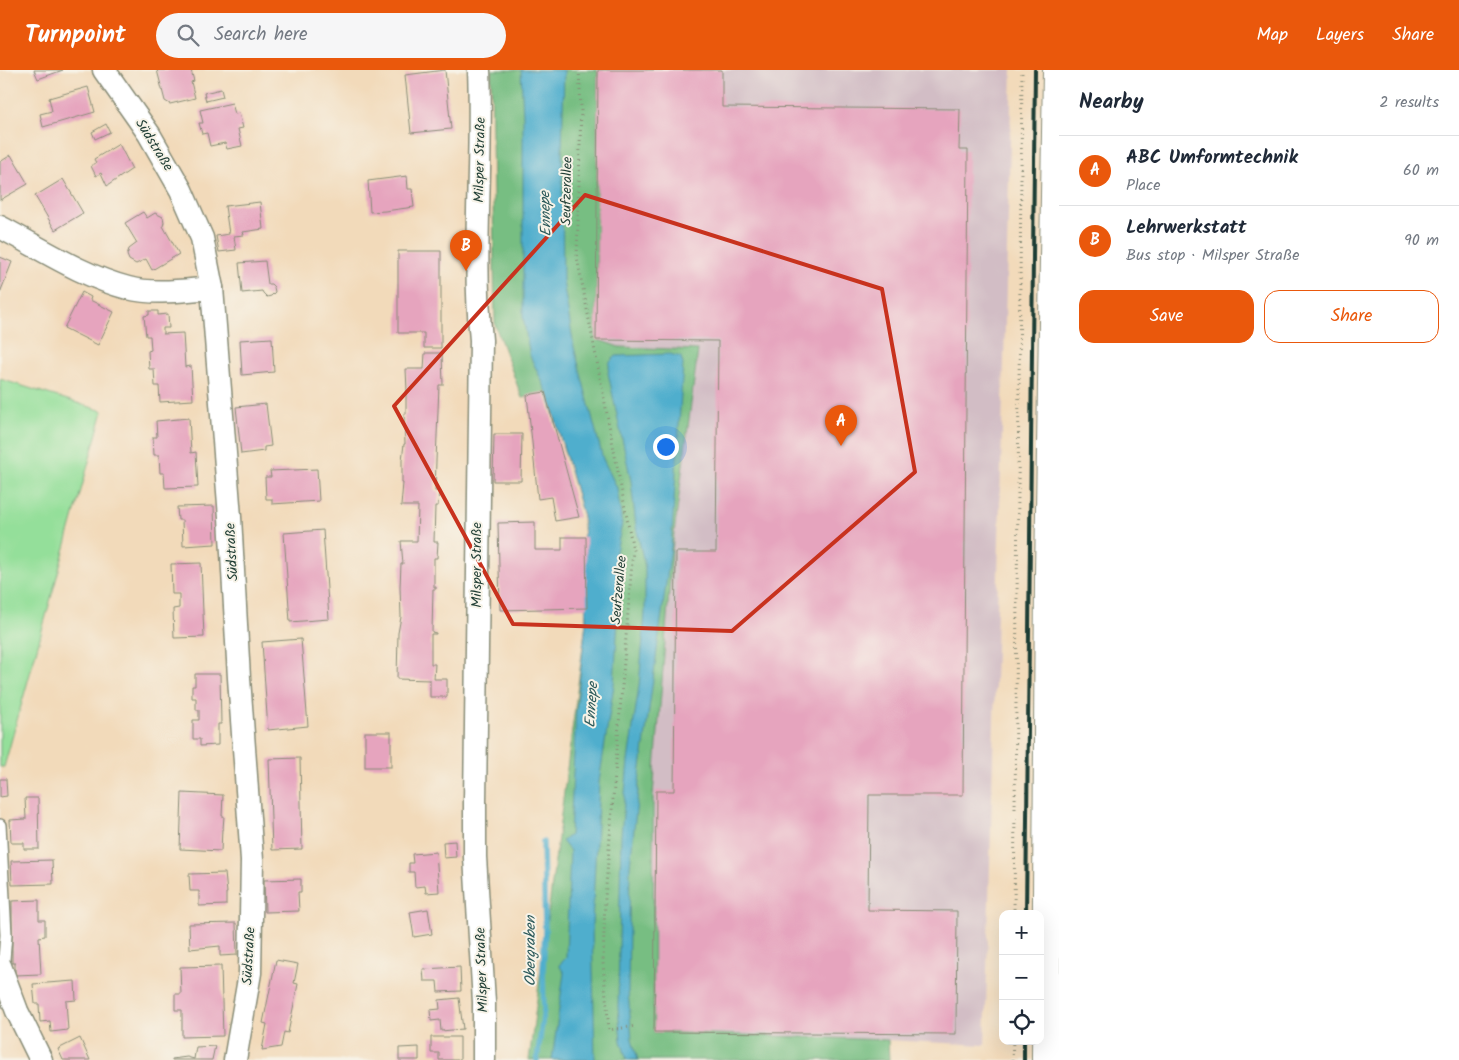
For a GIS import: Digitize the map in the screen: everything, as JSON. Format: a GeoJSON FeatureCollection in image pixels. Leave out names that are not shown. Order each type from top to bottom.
{"type":"FeatureCollection","features":[{"type":"Feature","properties":{"kind":"main road"},"geometry":{"type":"LineString","coordinates":[[1046,1060],[1049,574],[1058,70]]}},
{"type":"Feature","properties":{"kind":"street","name":"Südstraße"},"geometry":{"type":"LineString","coordinates":[[104,70],[149,134],[181,190],[202,238],[212,288],[230,517],[239,688],[252,860],[250,973],[235,1060]]}},
{"type":"Feature","properties":{"kind":"street","name":"Milsper Straße"},"geometry":{"type":"LineString","coordinates":[[479,70],[481,110],[477,300],[480,340],[475,856],[484,1002],[484,1060]]}},
{"type":"Feature","properties":{"kind":"street"},"geometry":{"type":"LineString","coordinates":[[0,227],[75,268],[129,288],[162,292],[212,288]]}},
{"type":"Feature","properties":{"kind":"street"},"geometry":{"type":"LineString","coordinates":[[1,969],[17,1011],[42,1060]]}},
{"type":"Feature","properties":{"kind":"lane"},"geometry":{"type":"LineString","coordinates":[[0,825],[6,935],[1,969]]}},
{"type":"Feature","properties":{"kind":"path","name":"Seufzerallee"},"geometry":{"type":"LineString","coordinates":[[579,70],[581,108],[577,257],[634,550],[605,898],[603,963],[609,1030],[636,1026]]}},
{"type":"Feature","properties":{"kind":"path"},"geometry":{"type":"LineString","coordinates":[[1014,910],[1022,70]]}},
{"type":"Feature","properties":{"kind":"path"},"geometry":{"type":"LineString","coordinates":[[1012,1060],[1013,1045]]}},
{"type":"Feature","properties":{"kind":"highlighted area"},"geometry":{"type":"Polygon","coordinates":[[[585,195],[882,289],[915,472],[732,631],[513,624],[394,406],[585,195]]]}},
{"type":"Feature","properties":{"kind":"shaded area"},"geometry":{"type":"Polygon","coordinates":[[[598,70],[1012,70],[985,1045],[654,1032],[653,795],[673,541],[697,350],[618,347],[596,340],[598,70]]]}},
{"type":"Feature","properties":{"kind":"green space"},"geometry":{"type":"Polygon","coordinates":[[[491,70],[598,70],[596,339],[619,347],[698,350],[673,541],[653,795],[654,1032],[888,1040],[889,1060],[529,1060],[586,623],[583,516],[548,394],[522,398],[495,325],[491,70]]]}},
{"type":"Feature","properties":{"kind":"green space"},"geometry":{"type":"Polygon","coordinates":[[[0,379],[103,411],[4,767],[0,767],[0,379]]]}},
{"type":"Feature","properties":{"kind":"water","name":"Ennepe"},"geometry":{"type":"Polygon","coordinates":[[[521,70],[564,70],[562,154],[563,281],[574,347],[603,459],[617,488],[622,524],[616,552],[620,586],[614,684],[599,782],[592,925],[595,1060],[552,1060],[564,973],[559,965],[566,958],[570,851],[562,841],[570,835],[576,712],[586,622],[583,516],[548,394],[530,356],[523,317],[523,117],[521,70]]]}},
{"type":"Feature","properties":{"kind":"water"},"geometry":{"type":"Polygon","coordinates":[[[670,354],[681,357],[683,364],[671,547],[639,783],[630,866],[628,991],[632,1039],[638,1060],[627,1060],[621,1041],[618,1008],[621,835],[628,761],[639,686],[645,613],[645,568],[636,527],[631,481],[608,373],[610,362],[616,356],[670,354]]]}},
{"type":"Feature","properties":{"kind":"building"},"geometry":{"type":"Polygon","coordinates":[[[34,70],[63,70],[38,79],[34,70]]]}},
{"type":"Feature","properties":{"kind":"building"},"geometry":{"type":"Polygon","coordinates":[[[157,70],[191,70],[194,81],[191,82],[195,98],[170,104],[165,101],[157,70]]]}},
{"type":"Feature","properties":{"kind":"building"},"geometry":{"type":"Polygon","coordinates":[[[445,70],[451,129],[411,133],[405,75],[445,70]]]}},
{"type":"Feature","properties":{"kind":"building"},"geometry":{"type":"Polygon","coordinates":[[[598,70],[722,70],[722,107],[960,109],[959,150],[968,150],[963,795],[869,795],[868,910],[957,911],[956,1034],[654,1032],[656,791],[674,791],[676,552],[716,552],[718,341],[596,340],[598,70]]]}},
{"type":"Feature","properties":{"kind":"building"},"geometry":{"type":"Polygon","coordinates":[[[88,87],[95,112],[43,127],[40,114],[52,111],[49,98],[88,87]]]}},
{"type":"Feature","properties":{"kind":"building"},"geometry":{"type":"Polygon","coordinates":[[[221,89],[223,97],[206,101],[204,93],[221,89]]]}},
{"type":"Feature","properties":{"kind":"building"},"geometry":{"type":"Polygon","coordinates":[[[232,103],[235,114],[239,113],[243,128],[238,129],[242,146],[227,149],[225,143],[210,146],[207,133],[202,134],[199,123],[203,123],[200,110],[232,103]]]}},
{"type":"Feature","properties":{"kind":"building"},"geometry":{"type":"Polygon","coordinates":[[[106,124],[110,132],[95,139],[92,132],[106,124]]]}},
{"type":"Feature","properties":{"kind":"building"},"geometry":{"type":"Polygon","coordinates":[[[119,144],[132,169],[107,186],[101,173],[96,176],[91,166],[96,163],[94,159],[119,144]]]}},
{"type":"Feature","properties":{"kind":"building"},"geometry":{"type":"Polygon","coordinates":[[[11,155],[28,184],[0,200],[0,162],[11,155]]]}},
{"type":"Feature","properties":{"kind":"building"},"geometry":{"type":"Polygon","coordinates":[[[407,176],[408,189],[412,189],[414,207],[370,212],[368,181],[407,176]]]}},
{"type":"Feature","properties":{"kind":"building"},"geometry":{"type":"Polygon","coordinates":[[[63,179],[83,213],[55,230],[35,196],[63,179]]]}},
{"type":"Feature","properties":{"kind":"building"},"geometry":{"type":"Polygon","coordinates":[[[260,202],[263,229],[243,232],[244,235],[234,236],[236,250],[219,252],[216,236],[229,234],[225,206],[260,202]]]}},
{"type":"Feature","properties":{"kind":"building"},"geometry":{"type":"Polygon","coordinates":[[[143,212],[147,218],[155,213],[163,217],[163,226],[179,254],[152,270],[146,259],[136,264],[129,260],[127,255],[129,249],[137,243],[125,223],[143,212]]]}},
{"type":"Feature","properties":{"kind":"building"},"geometry":{"type":"Polygon","coordinates":[[[398,251],[441,251],[441,348],[424,348],[424,333],[398,333],[398,251]]]}},
{"type":"Feature","properties":{"kind":"building"},"geometry":{"type":"Polygon","coordinates":[[[0,257],[12,262],[0,293],[0,257]]]}},
{"type":"Feature","properties":{"kind":"building"},"geometry":{"type":"Polygon","coordinates":[[[265,261],[268,284],[274,287],[275,292],[267,297],[262,291],[242,293],[239,263],[265,261]]]}},
{"type":"Feature","properties":{"kind":"building"},"geometry":{"type":"Polygon","coordinates":[[[82,292],[91,297],[90,300],[114,312],[98,345],[64,328],[82,292]]]}},
{"type":"Feature","properties":{"kind":"building"},"geometry":{"type":"Polygon","coordinates":[[[149,311],[158,311],[158,315],[168,314],[169,328],[163,328],[163,334],[183,333],[185,367],[191,366],[193,400],[160,402],[159,386],[155,386],[154,369],[149,369],[148,351],[151,350],[150,336],[146,336],[144,316],[149,315],[149,311]]]}},
{"type":"Feature","properties":{"kind":"building"},"geometry":{"type":"Polygon","coordinates":[[[272,338],[274,372],[242,375],[240,340],[272,338]]]}},
{"type":"Feature","properties":{"kind":"building"},"geometry":{"type":"Polygon","coordinates":[[[425,353],[442,353],[443,385],[439,385],[435,491],[439,491],[438,506],[435,506],[434,542],[438,542],[437,558],[434,558],[434,587],[436,589],[433,589],[432,632],[436,634],[431,634],[431,664],[435,664],[434,679],[447,679],[447,697],[430,697],[430,680],[397,679],[398,633],[401,617],[401,564],[403,564],[401,541],[417,541],[418,506],[401,506],[402,460],[405,444],[404,414],[406,414],[407,391],[406,369],[424,369],[425,353]]]}},
{"type":"Feature","properties":{"kind":"building"},"geometry":{"type":"Polygon","coordinates":[[[545,392],[579,517],[555,521],[551,497],[538,499],[527,395],[545,392]]]}},
{"type":"Feature","properties":{"kind":"building"},"geometry":{"type":"Polygon","coordinates":[[[266,404],[271,446],[264,447],[264,451],[241,454],[236,407],[266,404]]]}},
{"type":"Feature","properties":{"kind":"building"},"geometry":{"type":"Polygon","coordinates":[[[189,418],[191,453],[196,452],[198,487],[165,488],[164,473],[160,473],[159,455],[154,455],[153,437],[157,437],[156,421],[189,418]]]}},
{"type":"Feature","properties":{"kind":"building"},"geometry":{"type":"Polygon","coordinates":[[[494,434],[522,434],[521,481],[493,481],[494,434]]]}},
{"type":"Feature","properties":{"kind":"building"},"geometry":{"type":"Polygon","coordinates":[[[317,469],[319,501],[272,504],[272,499],[266,499],[265,477],[271,477],[270,471],[317,469]]]}},
{"type":"Feature","properties":{"kind":"building"},"geometry":{"type":"Polygon","coordinates":[[[214,506],[215,544],[183,546],[182,520],[178,520],[177,507],[214,506]]]}},
{"type":"Feature","properties":{"kind":"building"},"geometry":{"type":"Polygon","coordinates":[[[535,522],[535,550],[562,550],[562,537],[586,537],[587,608],[500,610],[498,523],[535,522]]]}},
{"type":"Feature","properties":{"kind":"building"},"geometry":{"type":"Polygon","coordinates":[[[323,530],[329,619],[290,622],[284,533],[323,530]]]}},
{"type":"Feature","properties":{"kind":"building"},"geometry":{"type":"Polygon","coordinates":[[[201,563],[204,637],[174,638],[173,609],[179,608],[179,594],[172,594],[171,564],[201,563]]]}},
{"type":"Feature","properties":{"kind":"building"},"geometry":{"type":"Polygon","coordinates":[[[301,639],[308,726],[268,730],[262,642],[301,639]]]}},
{"type":"Feature","properties":{"kind":"building"},"geometry":{"type":"Polygon","coordinates":[[[195,674],[220,674],[221,724],[218,724],[218,745],[200,746],[200,739],[193,739],[193,720],[199,720],[199,710],[196,710],[196,698],[192,698],[195,674]]]}},
{"type":"Feature","properties":{"kind":"building"},"geometry":{"type":"Polygon","coordinates":[[[365,732],[391,732],[391,767],[365,767],[365,732]]]}},
{"type":"Feature","properties":{"kind":"building"},"geometry":{"type":"Polygon","coordinates":[[[300,758],[302,849],[272,850],[269,759],[300,758]]]}},
{"type":"Feature","properties":{"kind":"building"},"geometry":{"type":"Polygon","coordinates":[[[0,779],[6,779],[7,796],[0,797],[0,779]]]}},
{"type":"Feature","properties":{"kind":"building"},"geometry":{"type":"Polygon","coordinates":[[[182,793],[223,795],[222,816],[224,816],[221,851],[180,849],[182,793]]]}},
{"type":"Feature","properties":{"kind":"building"},"geometry":{"type":"Polygon","coordinates":[[[25,798],[38,798],[39,849],[24,849],[24,843],[11,843],[10,820],[26,819],[25,798]]]}},
{"type":"Feature","properties":{"kind":"building"},"geometry":{"type":"Polygon","coordinates":[[[455,841],[456,857],[444,858],[443,842],[455,841]]]}},
{"type":"Feature","properties":{"kind":"building"},"geometry":{"type":"Polygon","coordinates":[[[436,852],[439,892],[426,893],[425,886],[415,887],[414,872],[409,872],[409,863],[413,863],[412,854],[436,852]]]}},
{"type":"Feature","properties":{"kind":"building"},"geometry":{"type":"Polygon","coordinates":[[[52,860],[53,884],[12,885],[11,861],[52,860]]]}},
{"type":"Feature","properties":{"kind":"building"},"geometry":{"type":"Polygon","coordinates":[[[225,873],[226,905],[199,906],[199,891],[190,891],[189,874],[225,873]]]}},
{"type":"Feature","properties":{"kind":"building"},"geometry":{"type":"Polygon","coordinates":[[[301,879],[301,892],[298,892],[299,911],[265,912],[264,880],[301,879]]]}},
{"type":"Feature","properties":{"kind":"building"},"geometry":{"type":"Polygon","coordinates":[[[39,900],[39,920],[45,920],[45,936],[39,937],[41,974],[15,975],[15,963],[12,963],[12,901],[39,900]]]}},
{"type":"Feature","properties":{"kind":"building"},"geometry":{"type":"Polygon","coordinates":[[[428,909],[432,934],[414,937],[410,912],[428,909]]]}},
{"type":"Feature","properties":{"kind":"building"},"geometry":{"type":"Polygon","coordinates":[[[236,923],[237,955],[220,956],[220,946],[190,949],[189,924],[236,923]]]}},
{"type":"Feature","properties":{"kind":"building"},"geometry":{"type":"Polygon","coordinates":[[[276,960],[298,964],[294,983],[298,984],[288,1033],[284,1032],[281,1047],[262,1050],[267,1024],[263,1023],[276,960]]]}},
{"type":"Feature","properties":{"kind":"building"},"geometry":{"type":"Polygon","coordinates":[[[221,966],[223,1036],[182,1037],[182,1010],[175,1010],[175,994],[181,994],[180,967],[221,966]]]}},
{"type":"Feature","properties":{"kind":"building"},"geometry":{"type":"Polygon","coordinates":[[[460,967],[461,991],[438,992],[437,981],[424,981],[423,969],[460,967]]]}},
{"type":"Feature","properties":{"kind":"building"},"geometry":{"type":"Polygon","coordinates":[[[75,981],[76,1000],[66,1001],[68,1030],[51,1032],[50,1021],[40,1022],[39,1004],[35,1004],[33,984],[75,981]]]}},
{"type":"Feature","properties":{"kind":"building"},"geometry":{"type":"Polygon","coordinates":[[[459,998],[463,1029],[441,1031],[440,1020],[431,1021],[430,1010],[440,1009],[439,1000],[459,998]]]}},
{"type":"Feature","properties":{"kind":"building"},"geometry":{"type":"Polygon","coordinates":[[[431,1037],[460,1037],[460,1060],[439,1060],[439,1053],[431,1053],[431,1037]]]}},
{"type":"Feature","properties":{"kind":"building"},"geometry":{"type":"Polygon","coordinates":[[[80,1038],[90,1060],[63,1060],[58,1049],[80,1038]]]}},
{"type":"Feature","properties":{"kind":"building"},"geometry":{"type":"Polygon","coordinates":[[[215,1046],[212,1060],[172,1060],[187,1057],[194,1059],[196,1047],[215,1046]]]}},
{"type":"Feature","properties":{"kind":"building"},"geometry":{"type":"Polygon","coordinates":[[[419,1047],[419,1060],[399,1060],[399,1048],[419,1047]]]}},
{"type":"Feature","properties":{"kind":"waterway","name":"Obergraben"},"geometry":{"type":"LineString","coordinates":[[537,1060],[544,1009],[543,842]]}},
{"type":"Feature","properties":{"kind":"railway"},"geometry":{"type":"LineString","coordinates":[[1026,910],[1035,70]]}},
{"type":"Feature","properties":{"kind":"railway"},"geometry":{"type":"LineString","coordinates":[[1024,1045],[1024,1060]]}},
{"type":"Feature","properties":{"kind":"place","name":"Lehrwerkstatt"},"geometry":{"type":"Point","coordinates":[466,271]}},
{"type":"Feature","properties":{"kind":"place","name":"ABC Umformtechnik"},"geometry":{"type":"Point","coordinates":[841,446]}}]}
